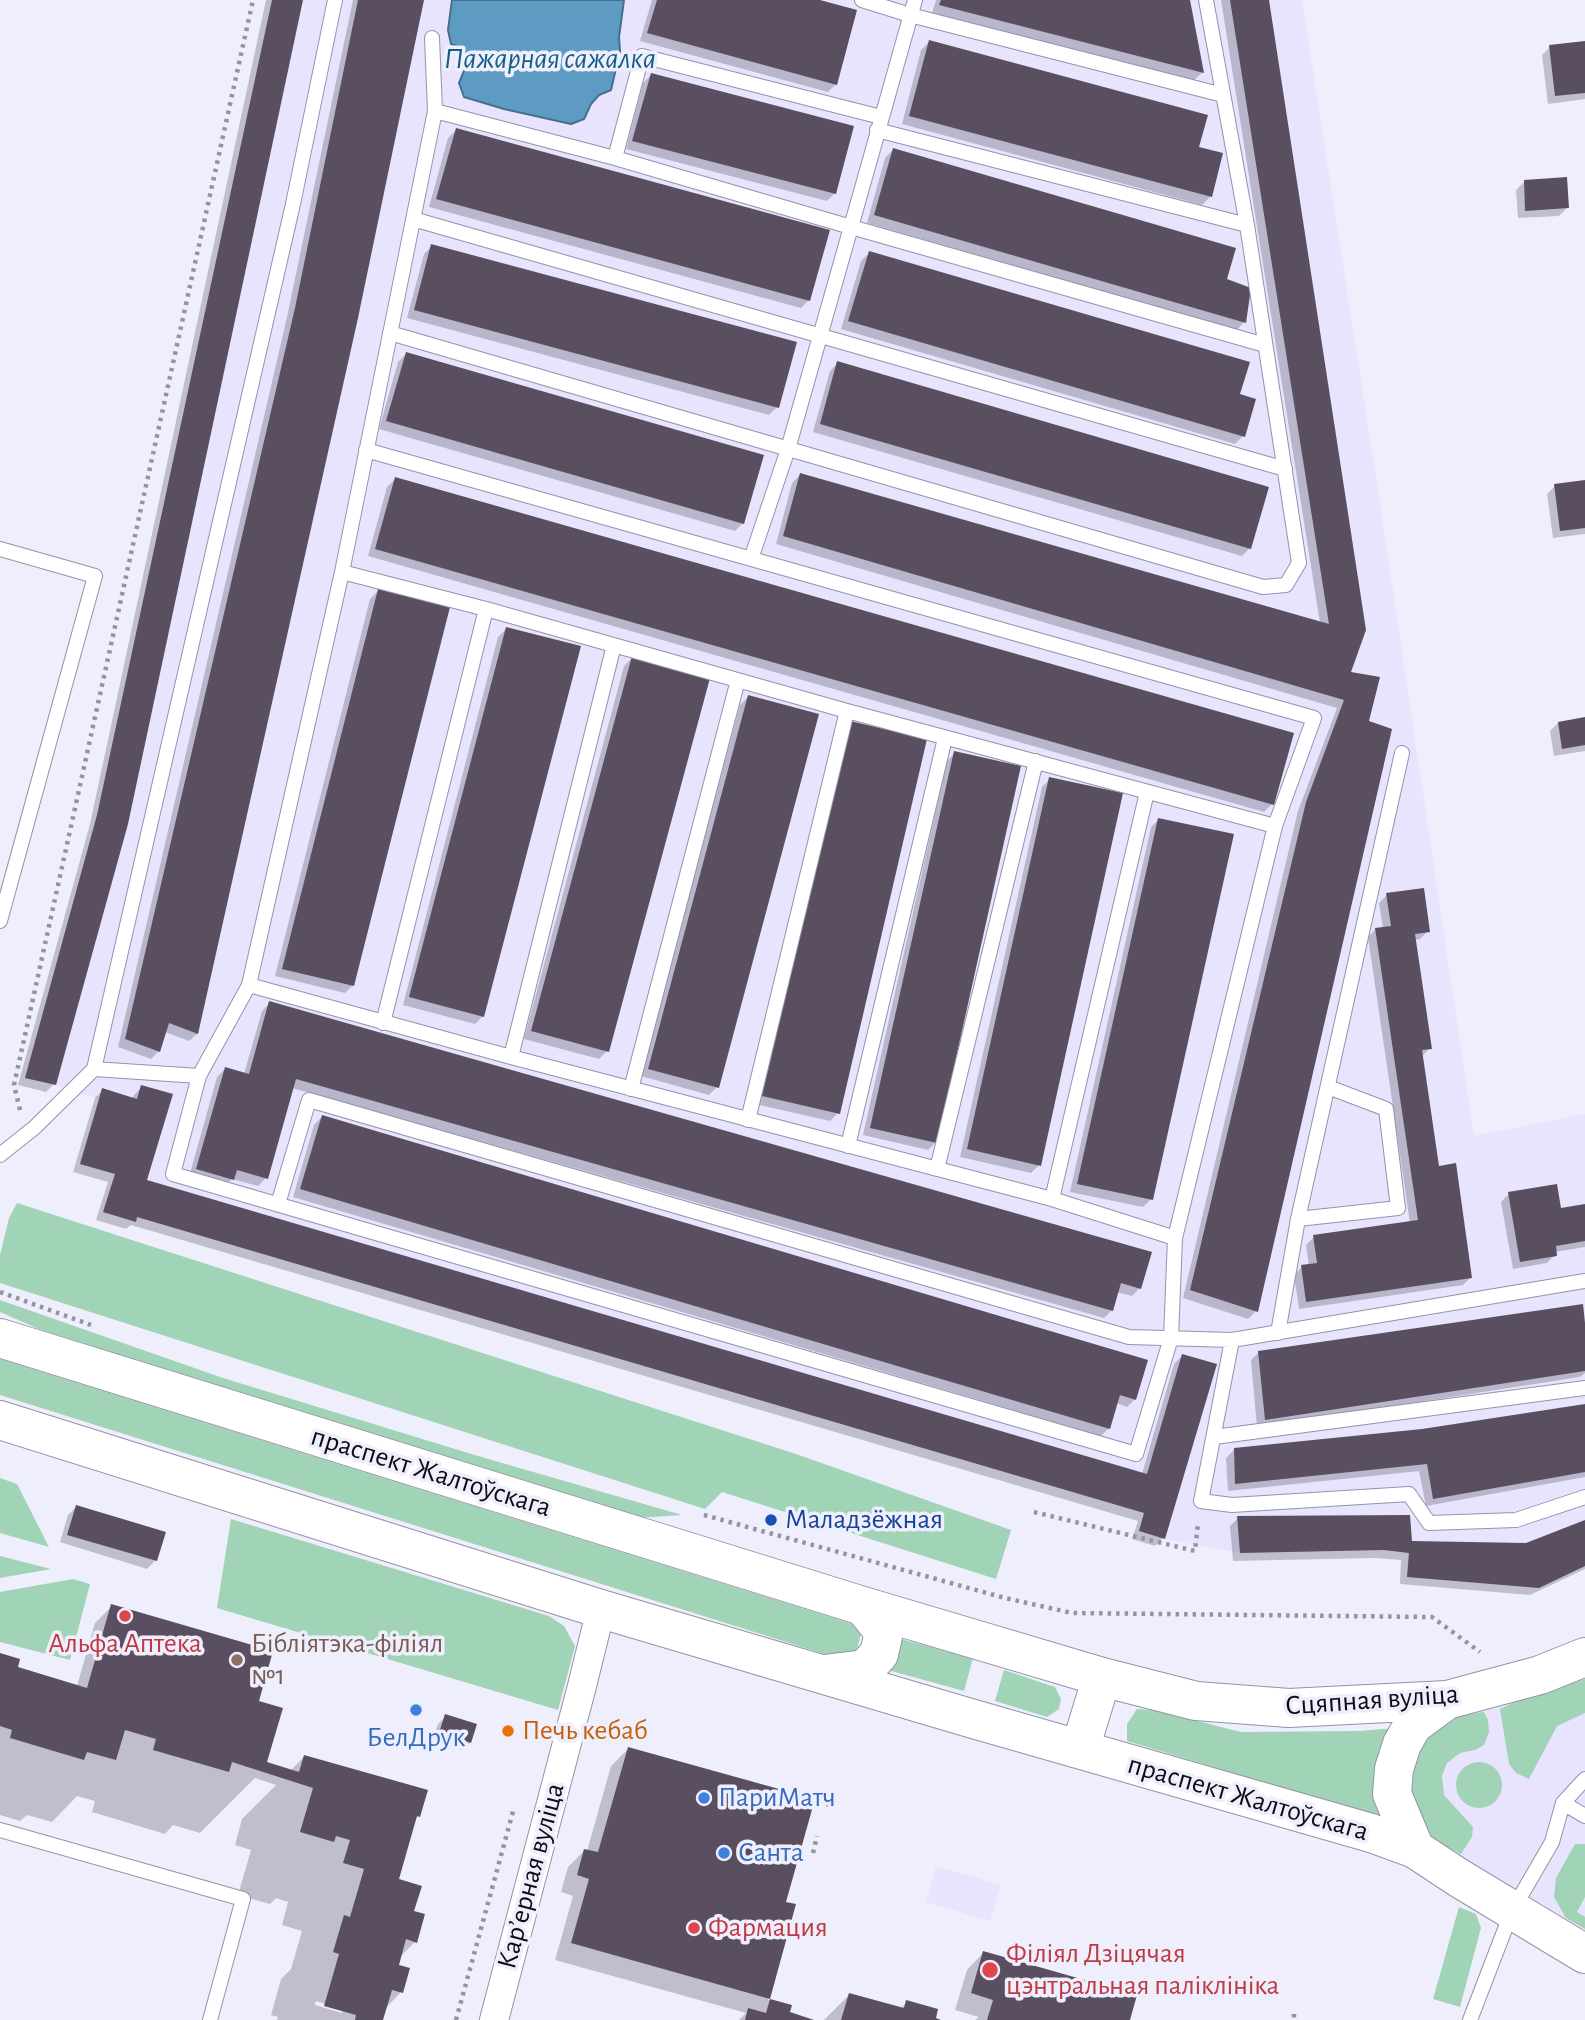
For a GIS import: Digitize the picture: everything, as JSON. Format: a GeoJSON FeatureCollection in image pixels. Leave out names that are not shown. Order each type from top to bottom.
{"type":"FeatureCollection","features":[{"type":"Feature","properties":{"kind":"main road","name":"праспект Жалтоўскага"},"geometry":{"type":"LineString","coordinates":[[0,1338],[863,1606],[1102,1677],[1196,1701]]}},
{"type":"Feature","properties":{"kind":"main road","name":"праспект Жалтоўскага"},"geometry":{"type":"LineString","coordinates":[[0,1420],[601,1609],[1371,1833],[1415,1849],[1585,1954]]}},
{"type":"Feature","properties":{"kind":"main road","name":"праспект Жалтоўскага"},"geometry":{"type":"LineString","coordinates":[[822,1675],[865,1669],[879,1654],[884,1632],[863,1606]]}},
{"type":"Feature","properties":{"kind":"main road","name":"Сцяпная вуліца"},"geometry":{"type":"LineString","coordinates":[[1196,1701],[1289,1708],[1447,1700],[1540,1675],[1585,1657]]}},
{"type":"Feature","properties":{"kind":"main road"},"geometry":{"type":"LineString","coordinates":[[1080,1749],[1102,1677]]}},
{"type":"Feature","properties":{"kind":"main road"},"geometry":{"type":"LineString","coordinates":[[1415,1849],[1392,1794],[1394,1769],[1402,1744],[1413,1725],[1447,1700]]}},
{"type":"Feature","properties":{"kind":"street","name":"Карʼерная вуліца"},"geometry":{"type":"LineString","coordinates":[[494,2020],[601,1609]]}},
{"type":"Feature","properties":{"kind":"lane"},"geometry":{"type":"LineString","coordinates":[[0,1155],[94,1069],[293,204],[335,0]]}},
{"type":"Feature","properties":{"kind":"lane"},"geometry":{"type":"LineString","coordinates":[[862,0],[910,15],[1223,94]]}},
{"type":"Feature","properties":{"kind":"lane"},"geometry":{"type":"LineString","coordinates":[[751,559],[788,449],[915,0]]}},
{"type":"Feature","properties":{"kind":"lane"},"geometry":{"type":"LineString","coordinates":[[390,333],[1263,587],[1286,585],[1299,563],[1247,225],[1206,0]]}},
{"type":"Feature","properties":{"kind":"lane"},"geometry":{"type":"LineString","coordinates":[[366,450],[1314,718],[1275,826],[1175,1238],[1171,1338],[1136,1454],[173,1174],[199,1076],[249,985],[342,572],[366,450],[435,111],[432,38]]}},
{"type":"Feature","properties":{"kind":"lane"},"geometry":{"type":"LineString","coordinates":[[615,158],[642,56],[1247,225]]}},
{"type":"Feature","properties":{"kind":"lane"},"geometry":{"type":"LineString","coordinates":[[435,111],[615,158],[1265,345]]}},
{"type":"Feature","properties":{"kind":"lane"},"geometry":{"type":"LineString","coordinates":[[413,219],[1285,469]]}},
{"type":"Feature","properties":{"kind":"lane"},"geometry":{"type":"LineString","coordinates":[[0,549],[95,576],[0,921]]}},
{"type":"Feature","properties":{"kind":"lane"},"geometry":{"type":"LineString","coordinates":[[342,572],[486,609],[945,738],[1275,826]]}},
{"type":"Feature","properties":{"kind":"lane"},"geometry":{"type":"LineString","coordinates":[[383,1023],[486,609]]}},
{"type":"Feature","properties":{"kind":"lane"},"geometry":{"type":"LineString","coordinates":[[512,1057],[614,645]]}},
{"type":"Feature","properties":{"kind":"lane"},"geometry":{"type":"LineString","coordinates":[[632,1089],[738,680]]}},
{"type":"Feature","properties":{"kind":"lane"},"geometry":{"type":"LineString","coordinates":[[748,1120],[847,711]]}},
{"type":"Feature","properties":{"kind":"lane"},"geometry":{"type":"LineString","coordinates":[[848,1146],[945,738]]}},
{"type":"Feature","properties":{"kind":"lane"},"geometry":{"type":"LineString","coordinates":[[1278,1333],[1298,1219],[1402,753]]}},
{"type":"Feature","properties":{"kind":"lane"},"geometry":{"type":"LineString","coordinates":[[937,1169],[1036,761]]}},
{"type":"Feature","properties":{"kind":"lane"},"geometry":{"type":"LineString","coordinates":[[1052,1199],[1147,792]]}},
{"type":"Feature","properties":{"kind":"lane"},"geometry":{"type":"LineString","coordinates":[[249,985],[383,1023],[1052,1199],[1175,1238]]}},
{"type":"Feature","properties":{"kind":"lane"},"geometry":{"type":"LineString","coordinates":[[94,1069],[199,1076]]}},
{"type":"Feature","properties":{"kind":"lane"},"geometry":{"type":"LineString","coordinates":[[1298,1219],[1398,1208],[1386,1109],[1328,1087]]}},
{"type":"Feature","properties":{"kind":"lane"},"geometry":{"type":"LineString","coordinates":[[278,1204],[309,1100],[1129,1337],[1232,1340],[1585,1281]]}},
{"type":"Feature","properties":{"kind":"lane"},"geometry":{"type":"LineString","coordinates":[[1232,1340],[1201,1501],[1232,1505],[1409,1494],[1429,1523],[1516,1520],[1585,1497]]}},
{"type":"Feature","properties":{"kind":"lane"},"geometry":{"type":"LineString","coordinates":[[1214,1437],[1585,1388]]}},
{"type":"Feature","properties":{"kind":"lane"},"geometry":{"type":"LineString","coordinates":[[1470,2020],[1512,1911],[1552,1842],[1563,1803],[1585,1779]]}},
{"type":"Feature","properties":{"kind":"lane"},"geometry":{"type":"LineString","coordinates":[[1563,1803],[1585,1816]]}},
{"type":"Feature","properties":{"kind":"lane"},"geometry":{"type":"LineString","coordinates":[[0,1830],[243,1899],[210,2020]]}},
{"type":"Feature","properties":{"kind":"path"},"geometry":{"type":"LineString","coordinates":[[26,1134],[14,1085],[253,0]]}},
{"type":"Feature","properties":{"kind":"path"},"geometry":{"type":"LineString","coordinates":[[0,1292],[92,1325]]}},
{"type":"Feature","properties":{"kind":"path"},"geometry":{"type":"LineString","coordinates":[[1034,1512],[1195,1551],[1201,1501]]}},
{"type":"Feature","properties":{"kind":"path"},"geometry":{"type":"LineString","coordinates":[[700,1514],[1005,1598],[1072,1613],[1432,1617],[1479,1652],[1487,1652]]}},
{"type":"Feature","properties":{"kind":"path"},"geometry":{"type":"LineString","coordinates":[[828,1807],[832,1794]]}},
{"type":"Feature","properties":{"kind":"path"},"geometry":{"type":"LineString","coordinates":[[456,2020],[516,1799]]}},
{"type":"Feature","properties":{"kind":"path"},"geometry":{"type":"LineString","coordinates":[[813,1853],[817,1836]]}},
{"type":"Feature","properties":{"kind":"shaded area"},"geometry":{"type":"Polygon","coordinates":[[[272,0],[1302,0],[1474,1136],[1585,1114],[1585,1566],[1539,1588],[1407,1577],[1408,1553],[1384,1550],[1240,1553],[1165,1539],[1139,1531],[1144,1513],[138,1217],[136,1222],[103,1212],[114,1174],[80,1164],[99,1099],[25,1078],[97,815],[272,0]]]}},
{"type":"Feature","properties":{"kind":"shaded area"},"geometry":{"type":"Polygon","coordinates":[[[1585,1666],[1585,1938],[1420,1842],[1417,1731],[1585,1666]]]}},
{"type":"Feature","properties":{"kind":"shaded area"},"geometry":{"type":"Polygon","coordinates":[[[936,1866],[1001,1885],[990,1921],[926,1902],[936,1866]]]}},
{"type":"Feature","properties":{"kind":"green space"},"geometry":{"type":"Polygon","coordinates":[[[17,1203],[796,1454],[1011,1530],[996,1579],[722,1492],[705,1509],[0,1283],[0,1255],[9,1218],[17,1203]]]}},
{"type":"Feature","properties":{"kind":"green space"},"geometry":{"type":"Polygon","coordinates":[[[0,1300],[223,1378],[682,1515],[637,1518],[430,1455],[39,1329],[0,1312],[0,1300]]]}},
{"type":"Feature","properties":{"kind":"green space"},"geometry":{"type":"Polygon","coordinates":[[[0,1359],[863,1627],[853,1663],[0,1395],[0,1359]]]}},
{"type":"Feature","properties":{"kind":"green space"},"geometry":{"type":"Polygon","coordinates":[[[0,1478],[17,1484],[49,1547],[0,1533],[0,1478]]]}},
{"type":"Feature","properties":{"kind":"green space"},"geometry":{"type":"Polygon","coordinates":[[[231,1519],[549,1616],[564,1626],[575,1646],[558,1710],[217,1608],[231,1519]]]}},
{"type":"Feature","properties":{"kind":"green space"},"geometry":{"type":"Polygon","coordinates":[[[0,1556],[51,1569],[0,1578],[0,1556]]]}},
{"type":"Feature","properties":{"kind":"green space"},"geometry":{"type":"Polygon","coordinates":[[[73,1579],[90,1584],[70,1660],[0,1642],[0,1592],[73,1579]]]}},
{"type":"Feature","properties":{"kind":"green space"},"geometry":{"type":"Polygon","coordinates":[[[893,1637],[973,1658],[964,1691],[884,1669],[893,1637]]]}},
{"type":"Feature","properties":{"kind":"green space"},"geometry":{"type":"Polygon","coordinates":[[[1004,1670],[1055,1687],[1061,1699],[1059,1709],[1047,1717],[995,1701],[1004,1670]]]}},
{"type":"Feature","properties":{"kind":"green space"},"geometry":{"type":"Polygon","coordinates":[[[1585,1679],[1585,1713],[1557,1726],[1529,1779],[1516,1773],[1509,1764],[1500,1709],[1519,1700],[1585,1679]]]}},
{"type":"Feature","properties":{"kind":"green space"},"geometry":{"type":"Polygon","coordinates":[[[1137,1709],[1154,1710],[1241,1732],[1396,1728],[1386,1810],[1375,1816],[1127,1741],[1127,1724],[1137,1709]]]}},
{"type":"Feature","properties":{"kind":"green space"},"geometry":{"type":"Polygon","coordinates":[[[1484,1712],[1489,1732],[1484,1745],[1460,1753],[1447,1763],[1442,1776],[1444,1795],[1473,1827],[1472,1837],[1461,1854],[1423,1831],[1412,1812],[1409,1758],[1418,1742],[1448,1717],[1484,1712]]]}},
{"type":"Feature","properties":{"kind":"green space"},"geometry":{"type":"Polygon","coordinates":[[[1479,1762],[1495,1769],[1502,1785],[1495,1801],[1479,1808],[1463,1801],[1456,1785],[1463,1769],[1479,1762]]]}},
{"type":"Feature","properties":{"kind":"green space"},"geometry":{"type":"Polygon","coordinates":[[[1575,1844],[1585,1844],[1585,1897],[1577,1912],[1585,1917],[1585,1929],[1566,1918],[1554,1897],[1556,1878],[1575,1844]]]}},
{"type":"Feature","properties":{"kind":"green space"},"geometry":{"type":"Polygon","coordinates":[[[1459,1907],[1476,1914],[1481,1928],[1460,2007],[1433,1999],[1459,1907]]]}},
{"type":"Feature","properties":{"kind":"water","name":"Пажарная сажалка"},"geometry":{"type":"Polygon","coordinates":[[[452,0],[624,0],[620,51],[611,90],[599,95],[584,119],[571,124],[464,97],[459,83],[469,59],[462,48],[451,44],[448,30],[452,0]]]}},
{"type":"Feature","properties":{"kind":"building"},"geometry":{"type":"Polygon","coordinates":[[[272,0],[303,0],[128,824],[56,1085],[25,1078],[97,815],[272,0]]]}},
{"type":"Feature","properties":{"kind":"building"},"geometry":{"type":"Polygon","coordinates":[[[358,0],[424,0],[358,318],[198,1034],[169,1023],[160,1052],[125,1039],[295,308],[358,0]]]}},
{"type":"Feature","properties":{"kind":"building"},"geometry":{"type":"Polygon","coordinates":[[[657,0],[820,0],[857,10],[837,85],[647,33],[657,0]]]}},
{"type":"Feature","properties":{"kind":"building"},"geometry":{"type":"Polygon","coordinates":[[[941,0],[1190,0],[1204,73],[939,5],[941,0]]]}},
{"type":"Feature","properties":{"kind":"building"},"geometry":{"type":"Polygon","coordinates":[[[1230,0],[1269,0],[1366,630],[1351,672],[1380,677],[1369,721],[1392,729],[1258,1312],[1190,1290],[1306,802],[1344,700],[783,536],[800,473],[1329,624],[1230,0]]]}},
{"type":"Feature","properties":{"kind":"building"},"geometry":{"type":"Polygon","coordinates":[[[929,40],[1208,115],[1199,147],[1223,153],[1212,197],[909,116],[929,40]]]}},
{"type":"Feature","properties":{"kind":"building"},"geometry":{"type":"Polygon","coordinates":[[[1585,41],[1585,93],[1555,96],[1549,45],[1585,41]]]}},
{"type":"Feature","properties":{"kind":"building"},"geometry":{"type":"Polygon","coordinates":[[[651,73],[854,126],[836,194],[632,141],[651,73]]]}},
{"type":"Feature","properties":{"kind":"building"},"geometry":{"type":"Polygon","coordinates":[[[456,128],[830,230],[810,301],[436,199],[456,128]]]}},
{"type":"Feature","properties":{"kind":"building"},"geometry":{"type":"Polygon","coordinates":[[[893,148],[1236,248],[1227,279],[1251,288],[1246,323],[874,215],[893,148]]]}},
{"type":"Feature","properties":{"kind":"building"},"geometry":{"type":"Polygon","coordinates":[[[1567,177],[1569,208],[1525,211],[1524,180],[1567,177]]]}},
{"type":"Feature","properties":{"kind":"building"},"geometry":{"type":"Polygon","coordinates":[[[431,244],[797,342],[779,408],[414,310],[431,244]]]}},
{"type":"Feature","properties":{"kind":"building"},"geometry":{"type":"Polygon","coordinates":[[[869,251],[1250,362],[1240,394],[1256,399],[1245,437],[848,321],[869,251]]]}},
{"type":"Feature","properties":{"kind":"building"},"geometry":{"type":"Polygon","coordinates":[[[406,352],[764,455],[744,524],[386,421],[406,352]]]}},
{"type":"Feature","properties":{"kind":"building"},"geometry":{"type":"Polygon","coordinates":[[[837,361],[1269,487],[1251,549],[820,424],[837,361]]]}},
{"type":"Feature","properties":{"kind":"building"},"geometry":{"type":"Polygon","coordinates":[[[395,477],[1294,733],[1274,805],[375,549],[395,477]]]}},
{"type":"Feature","properties":{"kind":"building"},"geometry":{"type":"Polygon","coordinates":[[[1585,480],[1585,528],[1560,531],[1554,484],[1585,480]]]}},
{"type":"Feature","properties":{"kind":"building"},"geometry":{"type":"Polygon","coordinates":[[[378,589],[450,607],[354,986],[282,969],[378,589]]]}},
{"type":"Feature","properties":{"kind":"building"},"geometry":{"type":"Polygon","coordinates":[[[506,627],[581,646],[484,1017],[409,997],[506,627]]]}},
{"type":"Feature","properties":{"kind":"building"},"geometry":{"type":"Polygon","coordinates":[[[632,656],[710,678],[609,1052],[531,1031],[632,656]]]}},
{"type":"Feature","properties":{"kind":"building"},"geometry":{"type":"Polygon","coordinates":[[[748,695],[819,714],[719,1088],[648,1069],[748,695]]]}},
{"type":"Feature","properties":{"kind":"building"},"geometry":{"type":"Polygon","coordinates":[[[1585,717],[1585,745],[1562,749],[1558,722],[1585,717]]]}},
{"type":"Feature","properties":{"kind":"building"},"geometry":{"type":"Polygon","coordinates":[[[850,721],[927,739],[840,1114],[762,1096],[850,721]]]}},
{"type":"Feature","properties":{"kind":"building"},"geometry":{"type":"Polygon","coordinates":[[[954,751],[1021,766],[937,1143],[870,1128],[954,751]]]}},
{"type":"Feature","properties":{"kind":"building"},"geometry":{"type":"Polygon","coordinates":[[[1049,777],[1123,793],[1041,1166],[967,1149],[1049,777]]]}},
{"type":"Feature","properties":{"kind":"building"},"geometry":{"type":"Polygon","coordinates":[[[1158,818],[1234,834],[1153,1200],[1077,1184],[1158,818]]]}},
{"type":"Feature","properties":{"kind":"building"},"geometry":{"type":"Polygon","coordinates":[[[1424,888],[1430,932],[1415,934],[1432,1049],[1422,1050],[1439,1166],[1456,1163],[1472,1278],[1306,1302],[1301,1265],[1317,1263],[1313,1235],[1418,1220],[1375,928],[1391,926],[1386,893],[1424,888]]]}},
{"type":"Feature","properties":{"kind":"building"},"geometry":{"type":"Polygon","coordinates":[[[269,1001],[1152,1252],[1141,1289],[1121,1283],[1113,1311],[296,1079],[268,1179],[237,1170],[234,1180],[196,1169],[225,1067],[249,1074],[269,1001]]]}},
{"type":"Feature","properties":{"kind":"building"},"geometry":{"type":"Polygon","coordinates":[[[141,1085],[173,1094],[147,1180],[1147,1474],[1182,1354],[1217,1364],[1165,1539],[1139,1531],[1144,1513],[137,1217],[136,1222],[103,1212],[115,1174],[80,1164],[102,1088],[137,1099],[141,1085]]]}},
{"type":"Feature","properties":{"kind":"building"},"geometry":{"type":"Polygon","coordinates":[[[322,1115],[1148,1360],[1136,1400],[1120,1395],[1110,1429],[300,1189],[322,1115]]]}},
{"type":"Feature","properties":{"kind":"building"},"geometry":{"type":"Polygon","coordinates":[[[1557,1184],[1561,1208],[1585,1204],[1585,1241],[1556,1246],[1557,1256],[1520,1262],[1508,1192],[1557,1184]]]}},
{"type":"Feature","properties":{"kind":"building"},"geometry":{"type":"Polygon","coordinates":[[[1583,1304],[1585,1371],[1265,1420],[1258,1351],[1583,1304]]]}},
{"type":"Feature","properties":{"kind":"building"},"geometry":{"type":"Polygon","coordinates":[[[1585,1404],[1585,1472],[1433,1499],[1427,1464],[1235,1484],[1234,1448],[1422,1429],[1585,1404]]]}},
{"type":"Feature","properties":{"kind":"building"},"geometry":{"type":"Polygon","coordinates":[[[76,1505],[166,1532],[157,1561],[67,1535],[76,1505]]]}},
{"type":"Feature","properties":{"kind":"building"},"geometry":{"type":"Polygon","coordinates":[[[1410,1515],[1412,1541],[1526,1543],[1585,1520],[1585,1566],[1539,1588],[1407,1577],[1409,1553],[1384,1550],[1240,1553],[1237,1516],[1410,1515]]]}},
{"type":"Feature","properties":{"kind":"building"},"geometry":{"type":"Polygon","coordinates":[[[111,1604],[273,1651],[259,1701],[283,1708],[267,1762],[299,1772],[304,1755],[428,1790],[420,1817],[417,1816],[399,1879],[422,1886],[414,1911],[425,1914],[417,1943],[406,1939],[399,1965],[410,1968],[403,1993],[392,1990],[383,2020],[355,2020],[356,2015],[324,2006],[339,1954],[333,1952],[344,1915],[350,1917],[364,1869],[343,1863],[350,1840],[336,1836],[334,1842],[300,1832],[313,1788],[232,1762],[229,1772],[153,1750],[156,1739],[125,1730],[116,1760],[87,1752],[84,1760],[10,1738],[12,1730],[0,1726],[0,1653],[20,1659],[18,1667],[87,1688],[111,1604]]]}},
{"type":"Feature","properties":{"kind":"building"},"geometry":{"type":"Polygon","coordinates":[[[445,1714],[477,1724],[471,1743],[439,1733],[445,1714]]]}},
{"type":"Feature","properties":{"kind":"building"},"geometry":{"type":"Polygon","coordinates":[[[628,1747],[815,1799],[786,1902],[796,1904],[770,1999],[571,1943],[589,1879],[577,1875],[584,1849],[598,1852],[628,1747]]]}},
{"type":"Feature","properties":{"kind":"building"},"geometry":{"type":"Polygon","coordinates":[[[983,1951],[1137,1995],[1130,2020],[987,2020],[993,2000],[971,1993],[983,1951]]]}},
{"type":"Feature","properties":{"kind":"building"},"geometry":{"type":"Polygon","coordinates":[[[849,1993],[904,2008],[906,2000],[938,2009],[936,2018],[941,2020],[841,2020],[849,1993]]]}},
{"type":"Feature","properties":{"kind":"building"},"geometry":{"type":"Polygon","coordinates":[[[770,1999],[792,2005],[790,2012],[814,2020],[745,2020],[748,2008],[766,2013],[770,1999]]]}},
{"type":"Feature","properties":{"kind":"place","name":"Маладзёжная"},"geometry":{"type":"Point","coordinates":[771,1520]}},
{"type":"Feature","properties":{"kind":"place","name":"Альфа Аптека"},"geometry":{"type":"Point","coordinates":[125,1616]}},
{"type":"Feature","properties":{"kind":"place","name":"Бібліятэка-філіял №1"},"geometry":{"type":"Point","coordinates":[237,1660]}},
{"type":"Feature","properties":{"kind":"place","name":"БелДрук"},"geometry":{"type":"Point","coordinates":[416,1710]}},
{"type":"Feature","properties":{"kind":"place","name":"Печь кебаб"},"geometry":{"type":"Point","coordinates":[508,1731]}},
{"type":"Feature","properties":{"kind":"place","name":"ПариМатч"},"geometry":{"type":"Point","coordinates":[704,1798]}},
{"type":"Feature","properties":{"kind":"place","name":"Санта"},"geometry":{"type":"Point","coordinates":[724,1853]}},
{"type":"Feature","properties":{"kind":"place","name":"Фармация"},"geometry":{"type":"Point","coordinates":[694,1928]}},
{"type":"Feature","properties":{"kind":"place","name":"Філіял Дзіцячая цэнтральная паліклініка"},"geometry":{"type":"Point","coordinates":[990,1970]}}]}
